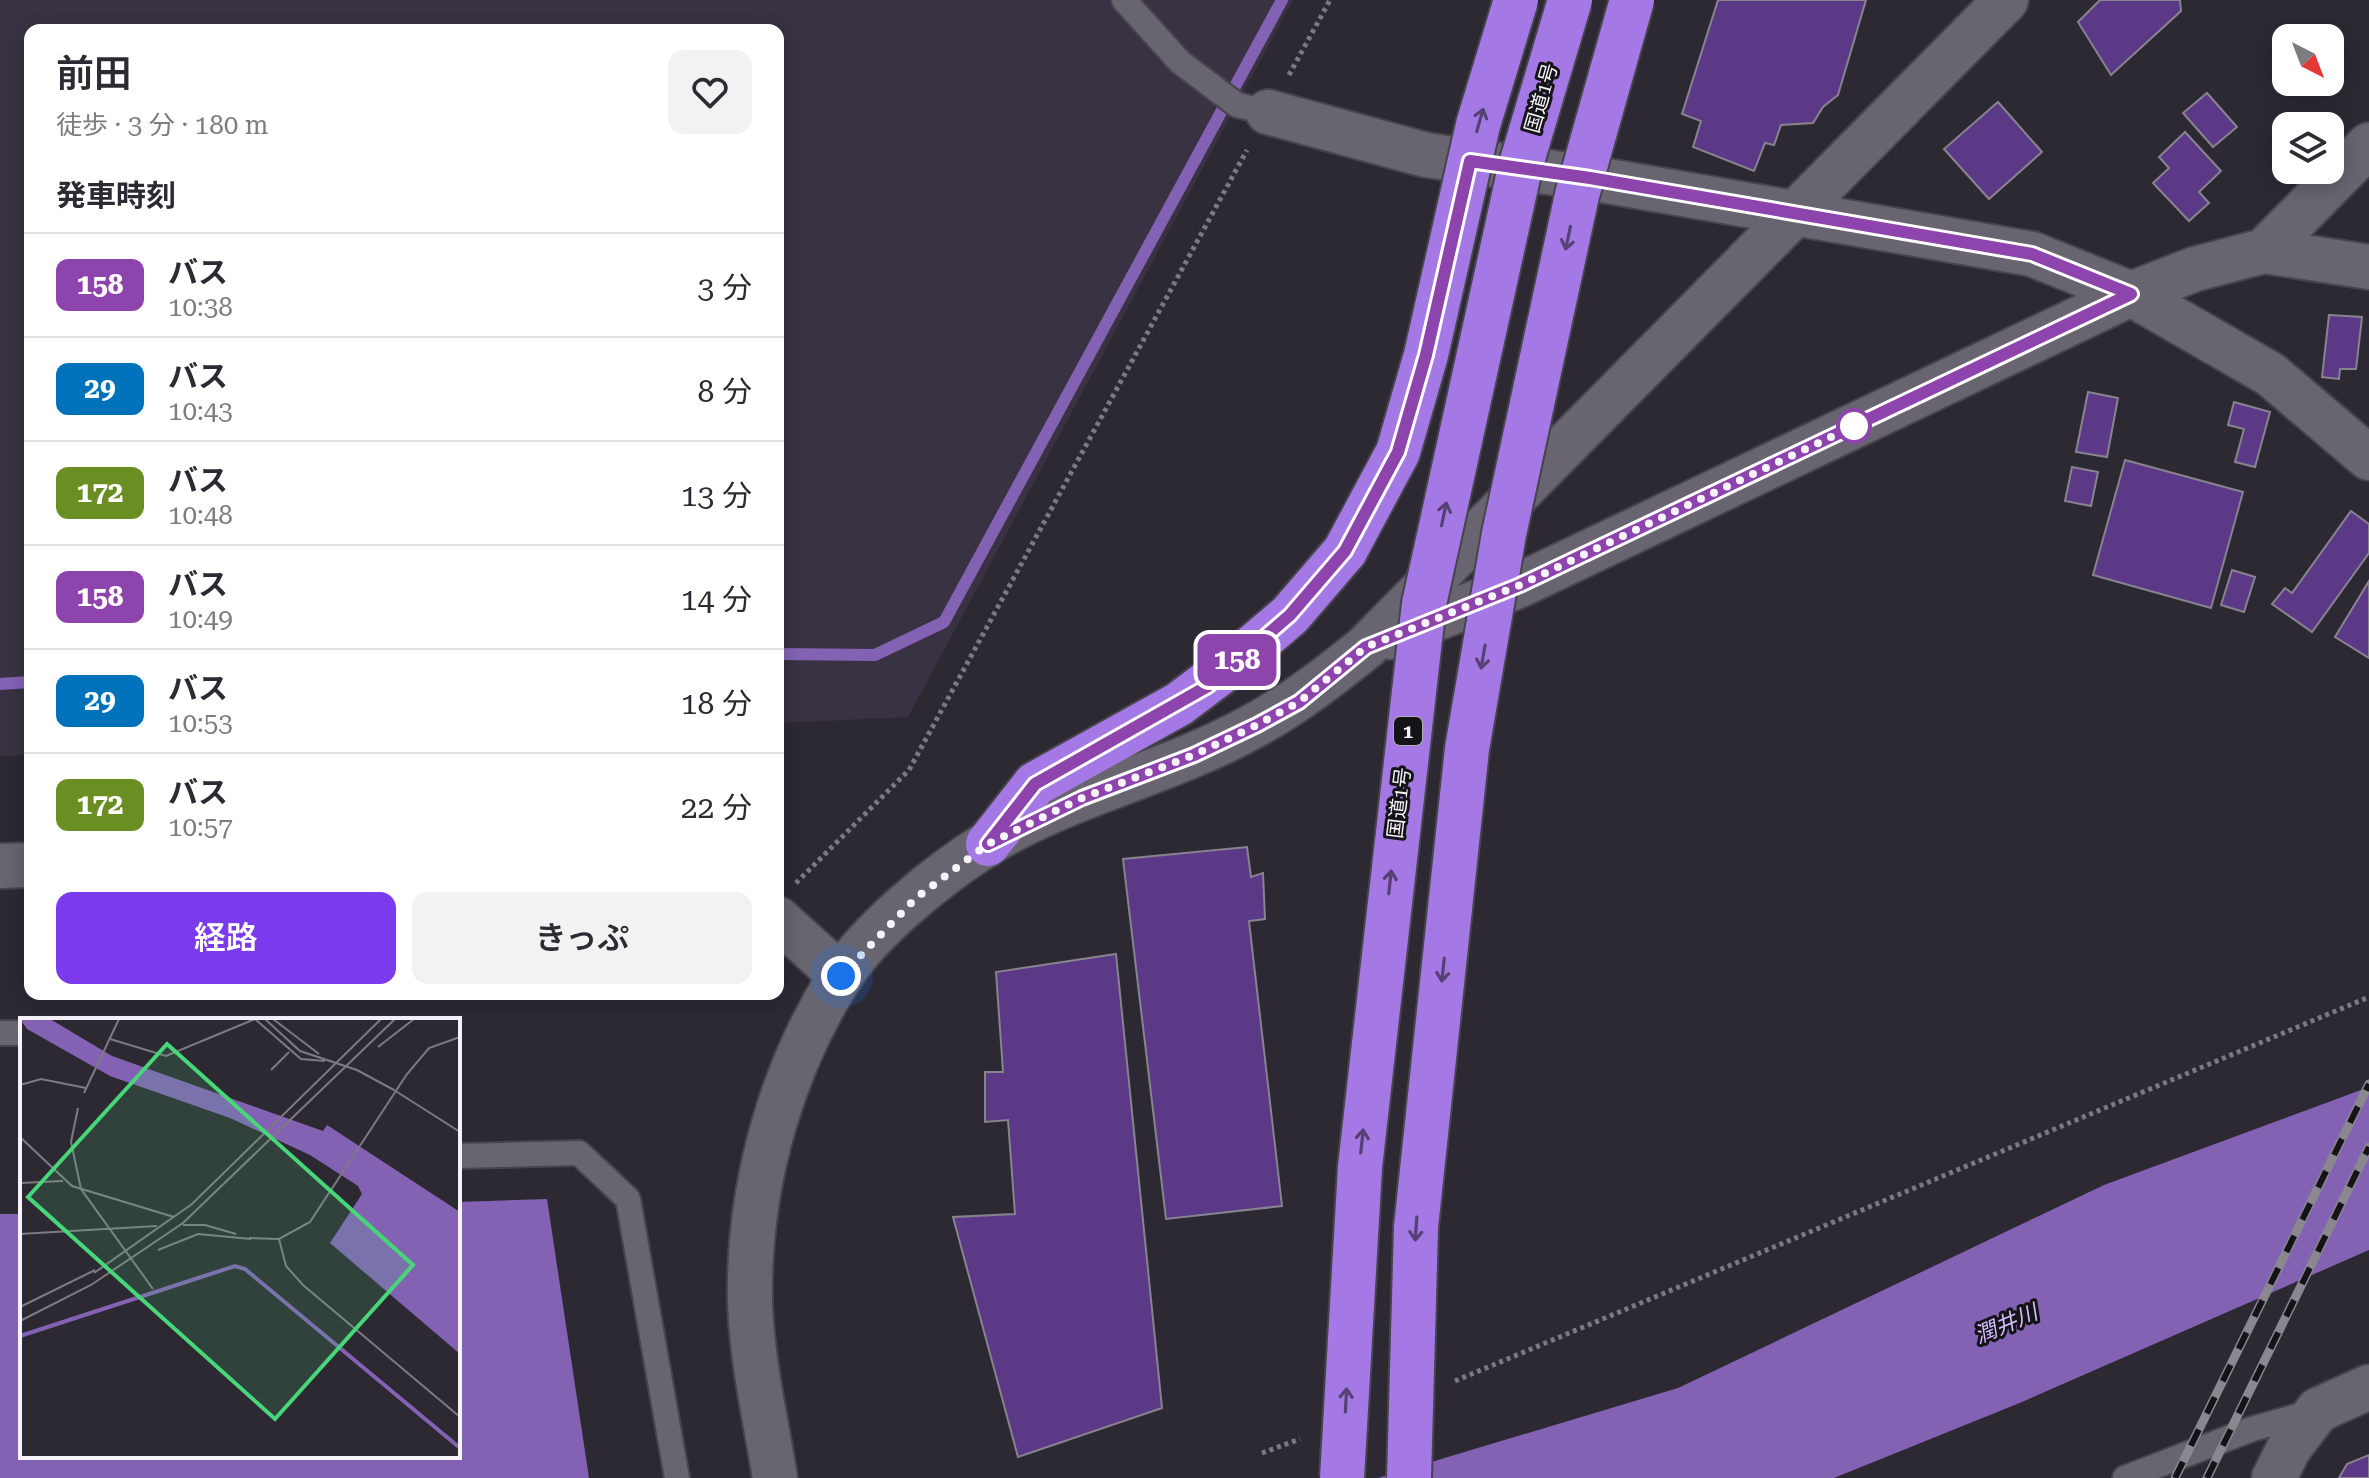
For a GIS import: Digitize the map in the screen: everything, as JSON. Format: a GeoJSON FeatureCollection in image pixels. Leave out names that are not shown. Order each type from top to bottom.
{"type":"FeatureCollection","features":[{"type":"Feature","properties":{"kind":"highway"},"geometry":{"type":"LineString","coordinates":[[988,844],[1035,784],[1179,704],[1290,615],[1345,551],[1398,452],[1426,355],[1478,125],[1516,0]]}},
{"type":"Feature","properties":{"kind":"highway","name":"国道1号"},"geometry":{"type":"LineString","coordinates":[[1342,1478],[1360,1167],[1424,604],[1520,168],[1570,0]]}},
{"type":"Feature","properties":{"kind":"highway"},"geometry":{"type":"LineString","coordinates":[[1409,1478],[1416,1227],[1467,749],[1504,534],[1577,195],[1632,0]]}},
{"type":"Feature","properties":{"kind":"street"},"geometry":{"type":"LineString","coordinates":[[1590,178],[1647,0]]}},
{"type":"Feature","properties":{"kind":"street"},"geometry":{"type":"LineString","coordinates":[[775,1478],[757,1366],[749,1284],[753,1214],[767,1146],[788,1084],[841,976],[916,898],[988,844],[1082,798],[1194,755],[1257,725],[1299,702],[1366,647],[2006,0]]}},
{"type":"Feature","properties":{"kind":"street"},"geometry":{"type":"LineString","coordinates":[[1268,112],[1426,155],[1590,178],[2032,254],[2131,294],[2270,374],[2369,458]]}},
{"type":"Feature","properties":{"kind":"street"},"geometry":{"type":"LineString","coordinates":[[2264,251],[2369,145]]}},
{"type":"Feature","properties":{"kind":"street"},"geometry":{"type":"LineString","coordinates":[[1366,647],[1520,585],[2131,294],[2195,269],[2264,251],[2369,267]]}},
{"type":"Feature","properties":{"kind":"street"},"geometry":{"type":"LineString","coordinates":[[0,866],[24,865]]}},
{"type":"Feature","properties":{"kind":"street"},"geometry":{"type":"LineString","coordinates":[[784,904],[841,976]]}},
{"type":"Feature","properties":{"kind":"street"},"geometry":{"type":"LineString","coordinates":[[2274,1478],[2289,1448],[2318,1410],[2369,1387]]}},
{"type":"Feature","properties":{"kind":"lane"},"geometry":{"type":"LineString","coordinates":[[1124,0],[1180,62],[1237,105],[1268,112]]}},
{"type":"Feature","properties":{"kind":"lane"},"geometry":{"type":"LineString","coordinates":[[460,1156],[579,1153],[628,1199],[677,1478]]}},
{"type":"Feature","properties":{"kind":"lane"},"geometry":{"type":"LineString","coordinates":[[2125,1478],[2252,1429],[2318,1410]]}},
{"type":"Feature","properties":{"kind":"path"},"geometry":{"type":"LineString","coordinates":[[784,904],[909,770],[1330,0]]}},
{"type":"Feature","properties":{"kind":"path"},"geometry":{"type":"LineString","coordinates":[[1451,1383],[2369,997]]}},
{"type":"Feature","properties":{"kind":"path"},"geometry":{"type":"LineString","coordinates":[[1262,1453],[1305,1437]]}},
{"type":"Feature","properties":{"kind":"shaded area"},"geometry":{"type":"Polygon","coordinates":[[[0,0],[1293,0],[908,717],[784,723],[784,24],[24,24],[24,755],[0,756],[0,0]]]}},
{"type":"Feature","properties":{"kind":"water","name":"潤井川"},"geometry":{"type":"Polygon","coordinates":[[[2369,1087],[2369,1250],[2022,1402],[1834,1478],[1378,1478],[1678,1388],[2104,1185],[2369,1087]]]}},
{"type":"Feature","properties":{"kind":"water"},"geometry":{"type":"Polygon","coordinates":[[[547,1199],[589,1478],[0,1478],[0,1214],[20,1214],[20,1458],[460,1458],[460,1202],[547,1199]]]}},
{"type":"Feature","properties":{"kind":"building"},"geometry":{"type":"Polygon","coordinates":[[[1718,0],[1866,0],[1838,95],[1823,107],[1813,123],[1781,125],[1774,145],[1765,143],[1754,171],[1693,147],[1701,121],[1682,114],[1718,0]]]}},
{"type":"Feature","properties":{"kind":"building"},"geometry":{"type":"Polygon","coordinates":[[[2100,0],[2180,0],[2181,11],[2111,75],[2078,22],[2100,0]]]}},
{"type":"Feature","properties":{"kind":"building"},"geometry":{"type":"Polygon","coordinates":[[[2207,93],[2237,127],[2213,147],[2183,113],[2207,93]]]}},
{"type":"Feature","properties":{"kind":"building"},"geometry":{"type":"Polygon","coordinates":[[[1998,102],[2042,152],[1989,199],[1944,149],[1998,102]]]}},
{"type":"Feature","properties":{"kind":"building"},"geometry":{"type":"Polygon","coordinates":[[[2185,132],[2221,171],[2199,192],[2209,203],[2189,221],[2153,183],[2169,168],[2159,157],[2185,132]]]}},
{"type":"Feature","properties":{"kind":"building"},"geometry":{"type":"Polygon","coordinates":[[[2329,315],[2362,317],[2356,369],[2340,369],[2339,379],[2322,377],[2329,315]]]}},
{"type":"Feature","properties":{"kind":"building"},"geometry":{"type":"Polygon","coordinates":[[[2088,392],[2118,398],[2107,457],[2076,452],[2088,392]]]}},
{"type":"Feature","properties":{"kind":"building"},"geometry":{"type":"Polygon","coordinates":[[[2234,402],[2270,412],[2255,467],[2235,462],[2244,429],[2228,425],[2234,402]]]}},
{"type":"Feature","properties":{"kind":"building"},"geometry":{"type":"Polygon","coordinates":[[[2125,460],[2243,492],[2211,608],[2093,575],[2125,460]]]}},
{"type":"Feature","properties":{"kind":"building"},"geometry":{"type":"Polygon","coordinates":[[[2072,467],[2098,472],[2091,506],[2065,501],[2072,467]]]}},
{"type":"Feature","properties":{"kind":"building"},"geometry":{"type":"Polygon","coordinates":[[[2351,511],[2369,524],[2369,553],[2312,632],[2272,604],[2285,588],[2292,593],[2351,511]]]}},
{"type":"Feature","properties":{"kind":"building"},"geometry":{"type":"Polygon","coordinates":[[[2232,570],[2255,577],[2244,612],[2221,605],[2232,570]]]}},
{"type":"Feature","properties":{"kind":"building"},"geometry":{"type":"Polygon","coordinates":[[[2369,581],[2369,658],[2335,637],[2369,581]]]}},
{"type":"Feature","properties":{"kind":"building"},"geometry":{"type":"Polygon","coordinates":[[[1247,847],[1251,877],[1263,873],[1265,919],[1249,921],[1282,1206],[1166,1219],[1123,859],[1247,847]]]}},
{"type":"Feature","properties":{"kind":"building"},"geometry":{"type":"Polygon","coordinates":[[[1116,954],[1162,1408],[1018,1457],[953,1217],[1015,1214],[1008,1120],[985,1122],[985,1072],[1003,1072],[996,972],[1116,954]]]}},
{"type":"Feature","properties":{"kind":"building"},"geometry":{"type":"Polygon","coordinates":[[[2369,1455],[2369,1478],[2339,1478],[2347,1464],[2369,1455]]]}},
{"type":"Feature","properties":{"kind":"waterway"},"geometry":{"type":"LineString","coordinates":[[784,654],[875,655],[944,622],[1282,0]]}},
{"type":"Feature","properties":{"kind":"waterway"},"geometry":{"type":"LineString","coordinates":[[0,684],[24,682]]}},
{"type":"Feature","properties":{"kind":"railway"},"geometry":{"type":"LineString","coordinates":[[2175,1478],[2369,1084]]}},
{"type":"Feature","properties":{"kind":"railway"},"geometry":{"type":"LineString","coordinates":[[2207,1478],[2369,1147]]}},
{"type":"Feature","properties":{"kind":"bus line","name":"158"},"geometry":{"type":"LineString","coordinates":[[1470,161],[1590,178],[2032,254],[2131,294],[1520,585],[1366,647],[1299,702],[1257,725],[1194,755],[1082,798],[988,844],[1035,784],[1208,686],[1290,615],[1345,551],[1398,452],[1426,355],[1470,161]]}},
{"type":"Feature","properties":{"kind":"route"},"geometry":{"type":"LineString","coordinates":[[841,976],[874,938],[916,898],[988,844],[1082,798],[1194,755],[1257,725],[1299,702],[1366,647],[1520,585],[1854,426]]}}]}
